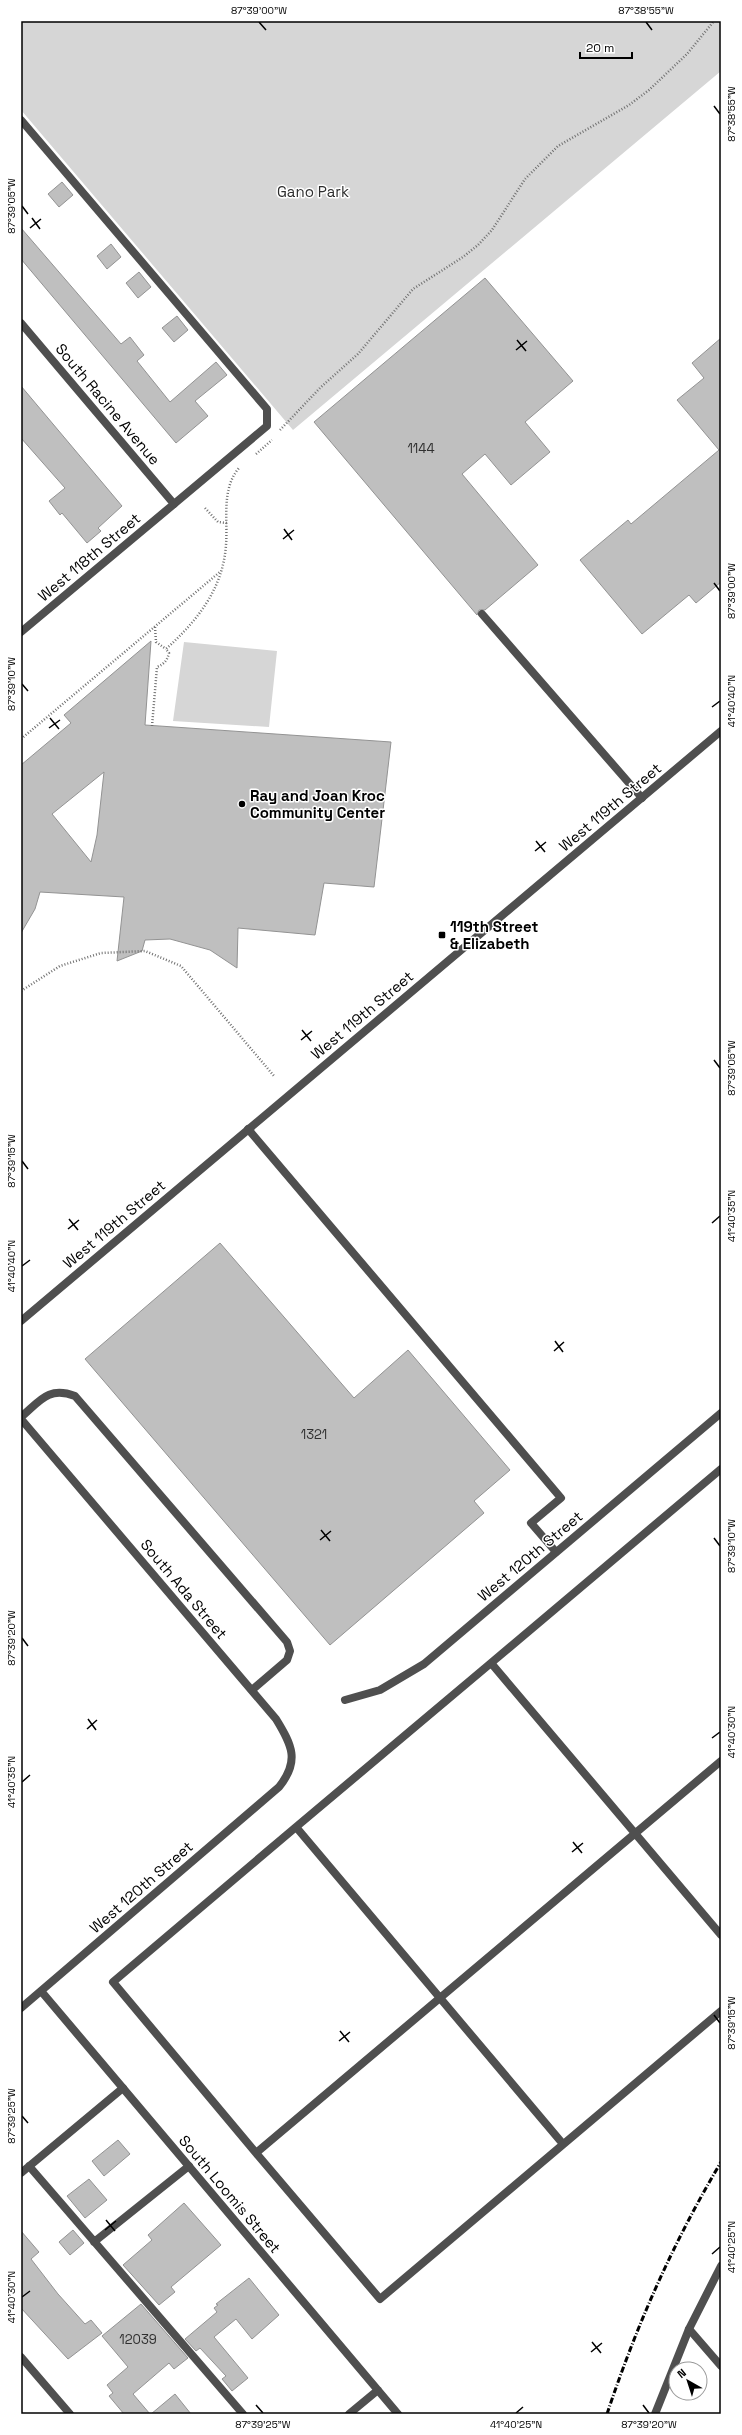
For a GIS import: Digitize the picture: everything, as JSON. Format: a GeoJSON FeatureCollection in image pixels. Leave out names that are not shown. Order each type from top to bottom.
{"type":"FeatureCollection","features":[{"type":"Feature","properties":{"kind":"street","name":"West 118th Street"},"geometry":{"type":"LineString","coordinates":[[21,120],[267,409],[267,426],[21,632]]}},
{"type":"Feature","properties":{"kind":"street","name":"South Racine Avenue"},"geometry":{"type":"LineString","coordinates":[[21,323],[174,504]]}},
{"type":"Feature","properties":{"kind":"street"},"geometry":{"type":"LineString","coordinates":[[482,614],[642,798]]}},
{"type":"Feature","properties":{"kind":"street","name":"West 119th Street"},"geometry":{"type":"LineString","coordinates":[[21,1321],[721,732]]}},
{"type":"Feature","properties":{"kind":"street"},"geometry":{"type":"LineString","coordinates":[[248,1129],[561,1498],[531,1523],[556,1552]]}},
{"type":"Feature","properties":{"kind":"street"},"geometry":{"type":"LineString","coordinates":[[21,1418],[48,1394],[57,1391],[75,1396],[287,1642],[290,1651],[287,1660],[252,1690]]}},
{"type":"Feature","properties":{"kind":"street","name":"West 120th Street"},"geometry":{"type":"LineString","coordinates":[[345,1700],[380,1690],[424,1664],[721,1413]]}},
{"type":"Feature","properties":{"kind":"street","name":"South Ada Street"},"geometry":{"type":"LineString","coordinates":[[21,1418],[276,1719],[291,1749],[293,1762],[290,1774],[279,1787]]}},
{"type":"Feature","properties":{"kind":"street"},"geometry":{"type":"LineString","coordinates":[[721,1469],[113,1982],[380,2299],[721,2011]]}},
{"type":"Feature","properties":{"kind":"street"},"geometry":{"type":"LineString","coordinates":[[491,1663],[721,1935]]}},
{"type":"Feature","properties":{"kind":"street"},"geometry":{"type":"LineString","coordinates":[[256,2153],[721,1760]]}},
{"type":"Feature","properties":{"kind":"street","name":"West 120th Street"},"geometry":{"type":"LineString","coordinates":[[21,2008],[279,1787]]}},
{"type":"Feature","properties":{"kind":"street"},"geometry":{"type":"LineString","coordinates":[[296,1827],[563,2144]]}},
{"type":"Feature","properties":{"kind":"street","name":"South Loomis Street"},"geometry":{"type":"LineString","coordinates":[[41,1992],[398,2414]]}},
{"type":"Feature","properties":{"kind":"street"},"geometry":{"type":"LineString","coordinates":[[21,2174],[123,2088]]}},
{"type":"Feature","properties":{"kind":"street"},"geometry":{"type":"LineString","coordinates":[[29,2166],[243,2414]]}},
{"type":"Feature","properties":{"kind":"street"},"geometry":{"type":"LineString","coordinates":[[94,2242],[189,2166]]}},
{"type":"Feature","properties":{"kind":"street"},"geometry":{"type":"LineString","coordinates":[[655,2414],[690,2329],[721,2266]]}},
{"type":"Feature","properties":{"kind":"street"},"geometry":{"type":"LineString","coordinates":[[690,2329],[721,2366]]}},
{"type":"Feature","properties":{"kind":"street"},"geometry":{"type":"LineString","coordinates":[[21,2357],[70,2414]]}},
{"type":"Feature","properties":{"kind":"street"},"geometry":{"type":"LineString","coordinates":[[349,2414],[378,2390]]}},
{"type":"Feature","properties":{"kind":"path"},"geometry":{"type":"LineString","coordinates":[[278,432],[320,388],[358,354],[413,289],[463,257],[478,245],[492,230],[525,179],[558,146],[629,105],[649,90],[687,54],[714,21]]}},
{"type":"Feature","properties":{"kind":"path"},"geometry":{"type":"LineString","coordinates":[[254,455],[264,449],[274,436]]}},
{"type":"Feature","properties":{"kind":"path"},"geometry":{"type":"LineString","coordinates":[[166,649],[199,615],[210,598],[221,571],[226,547],[229,487],[240,466]]}},
{"type":"Feature","properties":{"kind":"path"},"geometry":{"type":"LineString","coordinates":[[205,508],[218,522],[227,523]]}},
{"type":"Feature","properties":{"kind":"path"},"geometry":{"type":"LineString","coordinates":[[21,739],[221,571]]}},
{"type":"Feature","properties":{"kind":"path"},"geometry":{"type":"LineString","coordinates":[[152,726],[157,667],[163,664],[169,653],[163,645],[156,642],[155,627]]}},
{"type":"Feature","properties":{"kind":"path"},"geometry":{"type":"LineString","coordinates":[[21,991],[67,964],[101,953],[145,951],[181,966],[274,1076]]}},
{"type":"Feature","properties":{"kind":"green space","name":"Gano Park"},"geometry":{"type":"Polygon","coordinates":[[[21,21],[721,21],[721,71],[293,430],[21,110],[21,21]]]}},
{"type":"Feature","properties":{"kind":"green space"},"geometry":{"type":"Polygon","coordinates":[[[184,642],[277,651],[269,727],[173,721],[184,642]]]}},
{"type":"Feature","properties":{"kind":"building"},"geometry":{"type":"Polygon","coordinates":[[[62,182],[73,195],[59,207],[48,194],[62,182]]]}},
{"type":"Feature","properties":{"kind":"building"},"geometry":{"type":"Polygon","coordinates":[[[21,228],[121,344],[130,337],[144,355],[137,361],[170,402],[216,362],[227,375],[195,401],[208,416],[176,443],[21,259],[21,228]]]}},
{"type":"Feature","properties":{"kind":"building"},"geometry":{"type":"Polygon","coordinates":[[[111,244],[121,257],[107,269],[97,256],[111,244]]]}},
{"type":"Feature","properties":{"kind":"building"},"geometry":{"type":"Polygon","coordinates":[[[139,272],[151,287],[138,298],[126,283],[139,272]]]}},
{"type":"Feature","properties":{"kind":"building"},"geometry":{"type":"Polygon","coordinates":[[[485,278],[573,381],[525,422],[550,452],[511,485],[485,454],[462,474],[538,565],[485,610],[479,610],[477,615],[314,422],[485,278]]]}},
{"type":"Feature","properties":{"kind":"building"},"geometry":{"type":"Polygon","coordinates":[[[177,316],[188,330],[174,342],[162,328],[177,316]]]}},
{"type":"Feature","properties":{"kind":"building"},"geometry":{"type":"Polygon","coordinates":[[[721,338],[721,582],[696,603],[689,595],[642,634],[580,560],[628,520],[631,524],[719,450],[677,400],[704,378],[692,363],[721,338]]]}},
{"type":"Feature","properties":{"kind":"building"},"geometry":{"type":"Polygon","coordinates":[[[21,386],[122,506],[98,528],[101,531],[87,543],[62,513],[60,515],[49,501],[65,488],[21,438],[21,386]]]}},
{"type":"Feature","properties":{"kind":"building","name":"Ray and Joan Kroc Community Center"},"geometry":{"type":"Polygon","coordinates":[[[151,641],[145,725],[391,742],[374,887],[324,883],[315,935],[238,928],[237,968],[210,950],[170,939],[145,940],[142,951],[117,961],[124,897],[40,892],[35,909],[21,933],[21,765],[71,723],[64,715],[151,641]],[[104,772],[52,814],[91,862],[97,835],[104,772]]]}},
{"type":"Feature","properties":{"kind":"building"},"geometry":{"type":"Polygon","coordinates":[[[220,1243],[354,1398],[408,1350],[510,1470],[474,1501],[484,1513],[330,1645],[85,1359],[220,1243]]]}},
{"type":"Feature","properties":{"kind":"building"},"geometry":{"type":"Polygon","coordinates":[[[118,2140],[130,2154],[104,2176],[92,2161],[118,2140]]]}},
{"type":"Feature","properties":{"kind":"building"},"geometry":{"type":"Polygon","coordinates":[[[89,2179],[107,2200],[85,2218],[67,2196],[89,2179]]]}},
{"type":"Feature","properties":{"kind":"building"},"geometry":{"type":"Polygon","coordinates":[[[184,2203],[221,2245],[171,2287],[175,2292],[159,2305],[123,2265],[152,2240],[148,2235],[184,2203]]]}},
{"type":"Feature","properties":{"kind":"building"},"geometry":{"type":"Polygon","coordinates":[[[73,2230],[84,2243],[70,2255],[59,2242],[73,2230]]]}},
{"type":"Feature","properties":{"kind":"building"},"geometry":{"type":"Polygon","coordinates":[[[21,2231],[39,2252],[31,2259],[58,2294],[85,2324],[91,2320],[102,2333],[68,2359],[21,2308],[21,2231]]]}},
{"type":"Feature","properties":{"kind":"building"},"geometry":{"type":"Polygon","coordinates":[[[249,2278],[279,2315],[252,2339],[236,2319],[214,2337],[248,2378],[232,2391],[222,2379],[226,2376],[200,2348],[196,2351],[185,2339],[217,2312],[214,2308],[218,2305],[216,2304],[249,2278]]]}},
{"type":"Feature","properties":{"kind":"building"},"geometry":{"type":"Polygon","coordinates":[[[141,2304],[188,2358],[174,2369],[169,2363],[133,2394],[150,2414],[124,2414],[109,2396],[113,2393],[107,2385],[128,2367],[102,2336],[141,2304]]]}},
{"type":"Feature","properties":{"kind":"building"},"geometry":{"type":"Polygon","coordinates":[[[175,2394],[191,2414],[151,2414],[175,2394]]]}},
{"type":"Feature","properties":{"kind":"railway"},"geometry":{"type":"LineString","coordinates":[[607,2414],[631,2348],[657,2285],[687,2223],[721,2162]]}},
{"type":"Feature","properties":{"kind":"place","name":"Ray and Joan Kroc Community Center"},"geometry":{"type":"Point","coordinates":[242,804]}},
{"type":"Feature","properties":{"kind":"place","name":"119th Street & Elizabeth"},"geometry":{"type":"Point","coordinates":[442,935]}}]}
